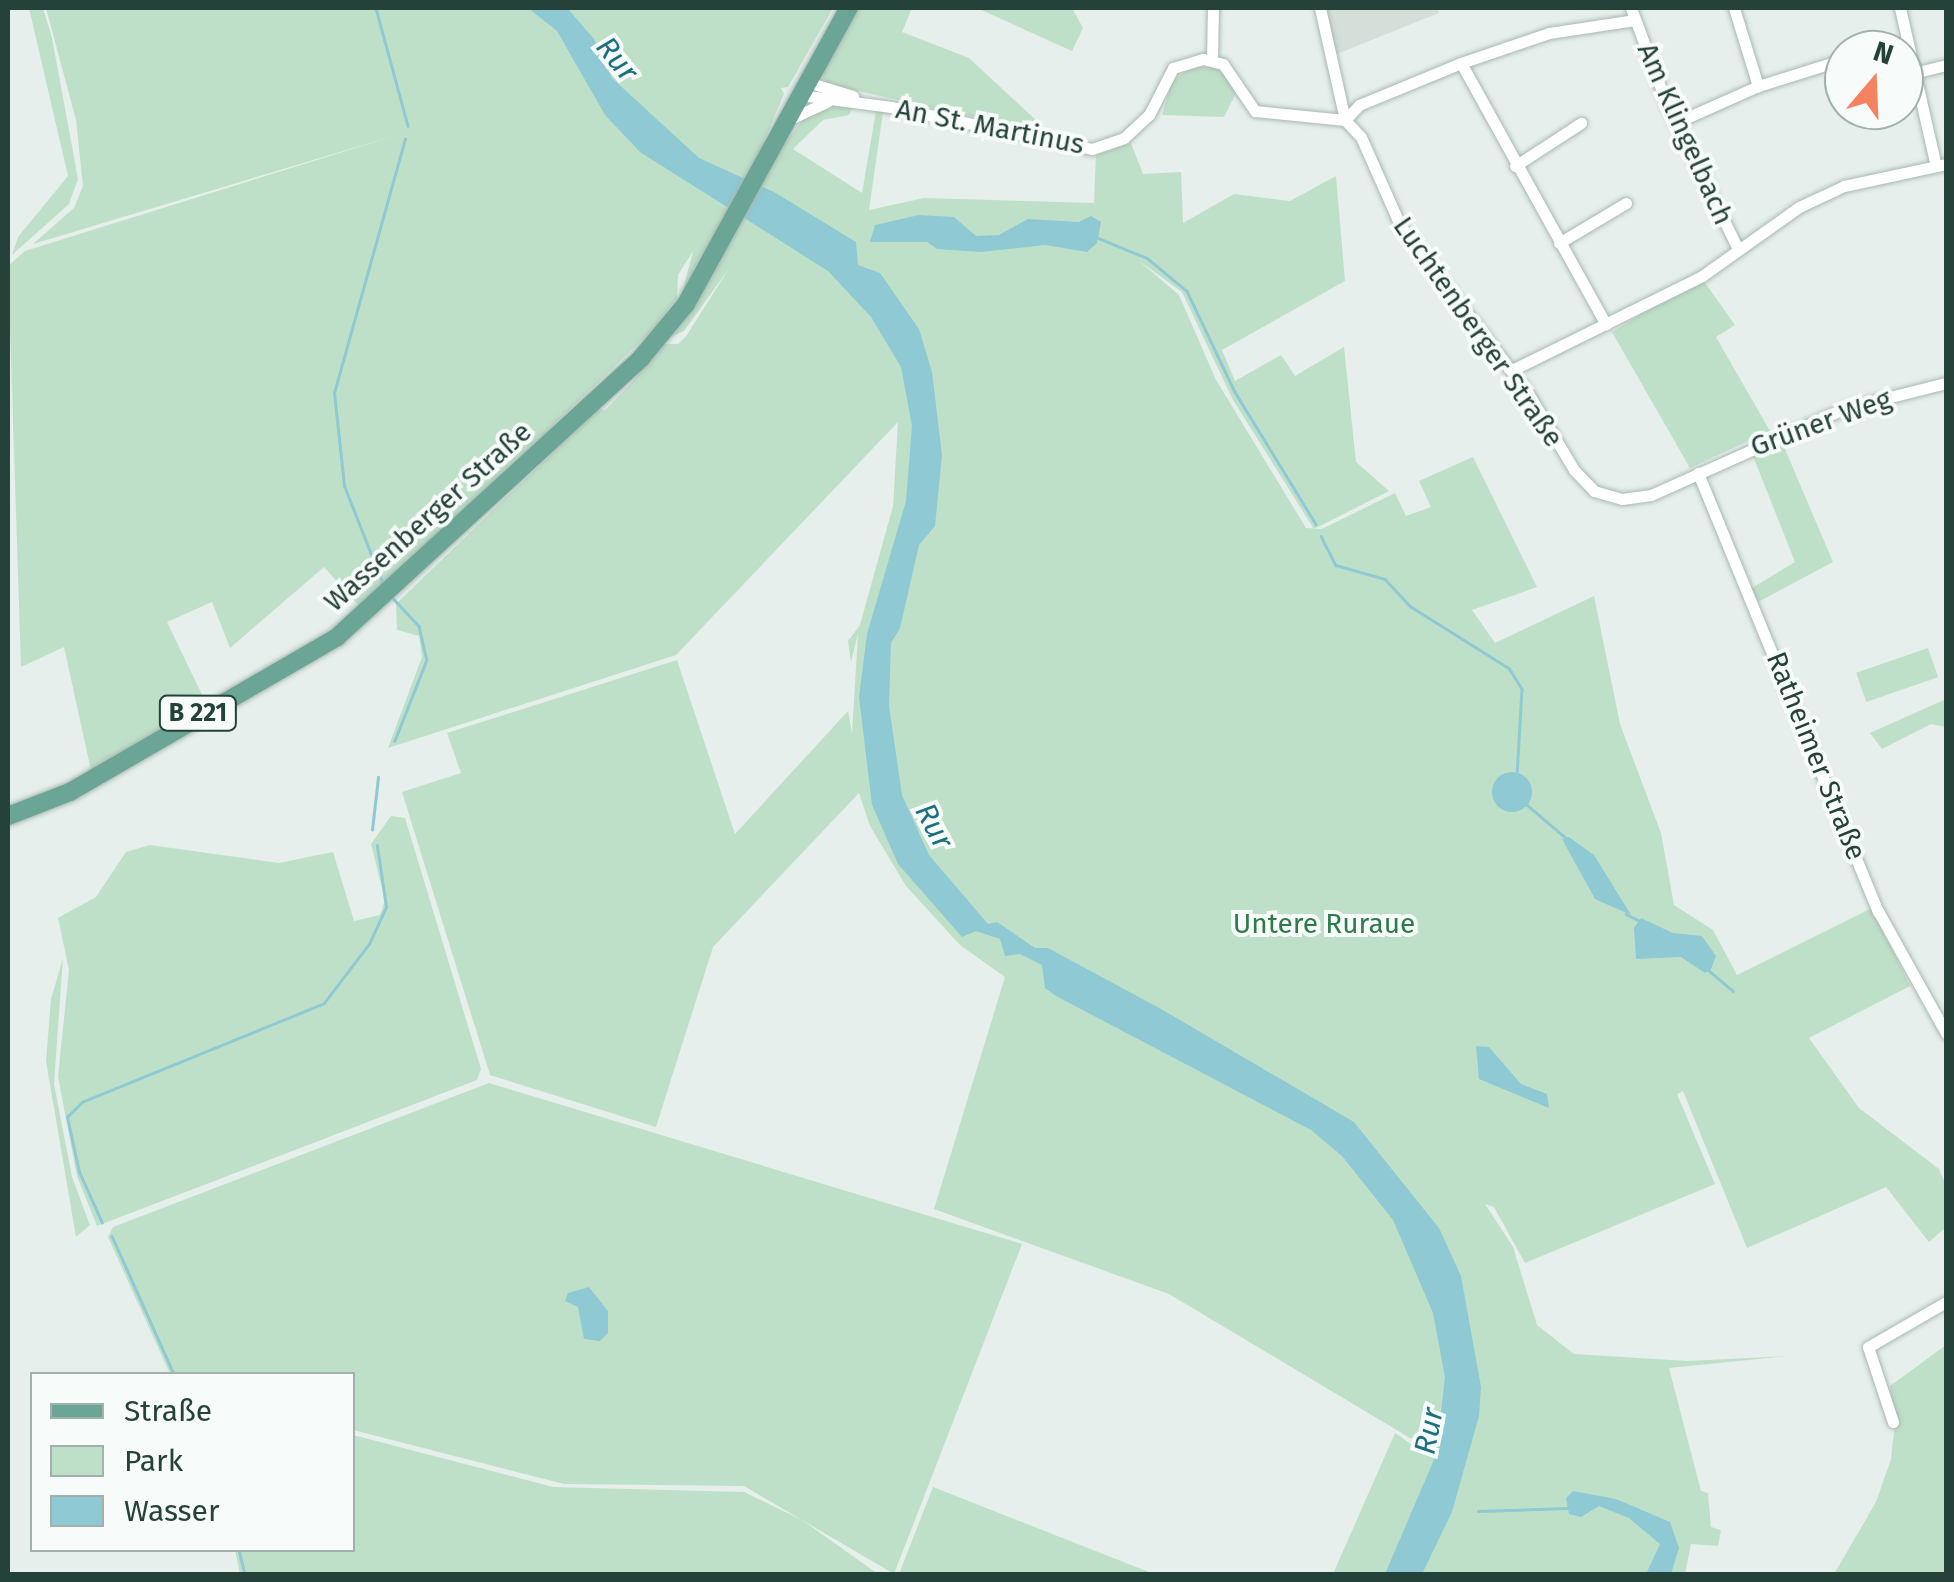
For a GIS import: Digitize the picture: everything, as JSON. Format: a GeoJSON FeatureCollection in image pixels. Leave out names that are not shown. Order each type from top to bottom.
{"type":"FeatureCollection","features":[{"type":"Feature","properties":{"kind":"main road","name":"B 221"},"geometry":{"type":"LineString","coordinates":[[782,130],[849,8]]}},
{"type":"Feature","properties":{"kind":"main road","name":"Wassenberger Straße"},"geometry":{"type":"LineString","coordinates":[[8,816],[70,792],[186,720],[318,649],[382,598],[662,338],[706,268],[782,130]]}},
{"type":"Feature","properties":{"kind":"street"},"geometry":{"type":"LineString","coordinates":[[1213,8],[1212,60],[1232,74],[1255,110],[1346,120]]}},
{"type":"Feature","properties":{"kind":"street","name":"Luchtenberger Straße"},"geometry":{"type":"LineString","coordinates":[[1320,8],[1346,120],[1356,127],[1412,246],[1512,370],[1574,470],[1594,491],[1637,498],[1698,472]]}},
{"type":"Feature","properties":{"kind":"street"},"geometry":{"type":"LineString","coordinates":[[1734,8],[1758,86]]}},
{"type":"Feature","properties":{"kind":"street","name":"Am Klingelbach"},"geometry":{"type":"LineString","coordinates":[[1346,120],[1359,105],[1461,63],[1548,34],[1633,14],[1675,123],[1737,247]]}},
{"type":"Feature","properties":{"kind":"street","name":"An St. Martinus"},"geometry":{"type":"LineString","coordinates":[[804,88],[1092,150],[1124,138],[1150,115],[1174,68],[1212,60]]}},
{"type":"Feature","properties":{"kind":"street"},"geometry":{"type":"LineString","coordinates":[[1461,63],[1606,326]]}},
{"type":"Feature","properties":{"kind":"street"},"geometry":{"type":"LineString","coordinates":[[1675,123],[1758,86],[1824,65]]}},
{"type":"Feature","properties":{"kind":"street","name":"An St. Martinus"},"geometry":{"type":"LineString","coordinates":[[804,88],[832,100],[866,102]]}},
{"type":"Feature","properties":{"kind":"street","name":"An St. Martinus"},"geometry":{"type":"LineString","coordinates":[[782,130],[832,100]]}},
{"type":"Feature","properties":{"kind":"street"},"geometry":{"type":"LineString","coordinates":[[1512,370],[1702,276],[1737,247],[1844,186],[1941,165],[1924,108]]}},
{"type":"Feature","properties":{"kind":"street"},"geometry":{"type":"LineString","coordinates":[[1516,166],[1582,123]]}},
{"type":"Feature","properties":{"kind":"street"},"geometry":{"type":"LineString","coordinates":[[1559,243],[1626,203]]}},
{"type":"Feature","properties":{"kind":"street","name":"Grüner Weg"},"geometry":{"type":"LineString","coordinates":[[1698,472],[1843,409],[1946,383]]}},
{"type":"Feature","properties":{"kind":"street","name":"Ratheimer Straße"},"geometry":{"type":"LineString","coordinates":[[1698,472],[1878,911],[1946,1033]]}},
{"type":"Feature","properties":{"kind":"street"},"geometry":{"type":"LineString","coordinates":[[1893,1422],[1868,1347],[1946,1302]]}},
{"type":"Feature","properties":{"kind":"shaded area"},"geometry":{"type":"Polygon","coordinates":[[[1325,8],[1438,8],[1439,13],[1337,54],[1325,8]]]}},
{"type":"Feature","properties":{"kind":"green space"},"geometry":{"type":"Polygon","coordinates":[[[29,8],[43,8],[52,38],[78,179],[69,204],[12,255],[18,237],[68,176],[29,8]]]}},
{"type":"Feature","properties":{"kind":"green space","name":"Untere Ruraue"},"geometry":{"type":"Polygon","coordinates":[[[46,8],[833,8],[788,87],[781,88],[784,94],[764,141],[780,149],[806,116],[829,106],[853,107],[849,115],[823,120],[793,149],[862,193],[876,111],[883,112],[869,210],[924,198],[1094,203],[1096,155],[1131,143],[1143,174],[1181,172],[1183,223],[1234,194],[1290,201],[1336,176],[1345,281],[1222,350],[1235,381],[1281,355],[1295,376],[1344,347],[1356,462],[1389,491],[1315,529],[1395,493],[1406,516],[1431,507],[1419,481],[1473,457],[1537,587],[1472,610],[1495,643],[1594,596],[1620,724],[1661,833],[1674,905],[1713,930],[1737,975],[1872,908],[1910,986],[1809,1038],[1859,1108],[1939,1169],[1946,1185],[1946,1227],[1929,1242],[1886,1187],[1747,1248],[1683,1091],[1677,1094],[1715,1184],[1525,1263],[1494,1207],[1485,1204],[1513,1247],[1537,1325],[1574,1354],[1687,1361],[1788,1356],[1669,1368],[1701,1491],[1708,1493],[1711,1527],[1721,1530],[1718,1546],[1691,1544],[1685,1574],[1333,1574],[1395,1433],[1421,1451],[1424,1440],[1410,1438],[1169,1294],[934,1209],[1005,977],[960,945],[906,886],[870,826],[859,793],[713,947],[656,1127],[490,1075],[402,792],[461,773],[447,733],[677,660],[735,834],[848,711],[852,733],[858,634],[851,662],[848,641],[860,625],[893,506],[898,422],[676,655],[388,748],[422,657],[419,636],[397,630],[396,604],[598,409],[605,410],[662,344],[678,344],[687,335],[728,270],[684,331],[669,338],[715,262],[701,255],[683,290],[693,251],[678,275],[677,298],[652,330],[369,603],[361,608],[324,567],[230,648],[212,602],[167,622],[206,703],[92,775],[64,647],[21,667],[8,266],[25,251],[397,135],[33,244],[74,208],[83,186],[76,120],[46,8]],[[1138,260],[1179,295],[1216,380],[1306,528],[1314,528],[1233,400],[1182,292],[1138,260]]]}},
{"type":"Feature","properties":{"kind":"green space"},"geometry":{"type":"Polygon","coordinates":[[[855,8],[912,8],[902,32],[969,58],[1051,134],[827,84],[821,73],[855,8]]]}},
{"type":"Feature","properties":{"kind":"green space"},"geometry":{"type":"Polygon","coordinates":[[[977,8],[1072,8],[1083,28],[1072,51],[977,8]]]}},
{"type":"Feature","properties":{"kind":"green space"},"geometry":{"type":"Polygon","coordinates":[[[1194,67],[1215,67],[1226,75],[1236,93],[1224,117],[1162,115],[1172,80],[1194,67]]]}},
{"type":"Feature","properties":{"kind":"green space"},"geometry":{"type":"Polygon","coordinates":[[[1701,277],[1735,325],[1716,337],[1770,431],[1690,468],[1612,332],[1701,277]]]}},
{"type":"Feature","properties":{"kind":"green space"},"geometry":{"type":"Polygon","coordinates":[[[1782,442],[1833,562],[1758,602],[1752,588],[1795,562],[1753,456],[1782,442]]]}},
{"type":"Feature","properties":{"kind":"green space"},"geometry":{"type":"Polygon","coordinates":[[[1928,648],[1938,677],[1866,702],[1856,673],[1928,648]]]}},
{"type":"Feature","properties":{"kind":"green space"},"geometry":{"type":"Polygon","coordinates":[[[1944,700],[1946,727],[1931,724],[1882,749],[1870,733],[1944,700]]]}},
{"type":"Feature","properties":{"kind":"green space"},"geometry":{"type":"Polygon","coordinates":[[[391,816],[405,818],[481,1069],[477,1080],[97,1226],[77,1176],[58,1077],[69,970],[58,918],[96,897],[126,852],[150,845],[279,863],[333,852],[354,921],[380,915],[385,900],[371,844],[391,816]]]}},
{"type":"Feature","properties":{"kind":"green space"},"geometry":{"type":"Polygon","coordinates":[[[63,958],[54,1084],[72,1177],[90,1225],[76,1237],[46,1061],[51,999],[63,958]]]}},
{"type":"Feature","properties":{"kind":"green space"},"geometry":{"type":"Polygon","coordinates":[[[489,1083],[1022,1244],[894,1574],[744,1486],[564,1484],[355,1431],[355,1372],[169,1372],[108,1237],[113,1227],[489,1083]]]}},
{"type":"Feature","properties":{"kind":"green space"},"geometry":{"type":"Polygon","coordinates":[[[1946,1345],[1946,1574],[1834,1574],[1876,1502],[1891,1459],[1895,1422],[1890,1386],[1946,1345]]]}},
{"type":"Feature","properties":{"kind":"green space"},"geometry":{"type":"Polygon","coordinates":[[[355,1436],[553,1487],[744,1492],[802,1520],[878,1574],[240,1574],[235,1552],[355,1552],[355,1436]]]}},
{"type":"Feature","properties":{"kind":"green space"},"geometry":{"type":"Polygon","coordinates":[[[933,1487],[1154,1574],[899,1574],[933,1487]]]}},
{"type":"Feature","properties":{"kind":"water"},"geometry":{"type":"Polygon","coordinates":[[[528,8],[568,9],[594,39],[612,78],[699,158],[774,192],[856,242],[858,265],[880,273],[919,329],[932,372],[942,455],[935,526],[919,545],[900,628],[891,643],[889,706],[902,795],[929,855],[988,924],[997,922],[1035,948],[1048,948],[1161,1009],[1354,1122],[1439,1228],[1461,1276],[1481,1387],[1479,1416],[1452,1512],[1422,1574],[1385,1574],[1436,1455],[1445,1377],[1433,1313],[1393,1220],[1342,1156],[1311,1130],[1056,996],[1045,988],[1042,965],[1020,954],[1005,956],[1000,939],[976,931],[962,937],[898,864],[872,805],[859,697],[867,634],[906,501],[912,426],[901,367],[871,317],[828,271],[640,152],[605,115],[557,31],[528,8]]]}},
{"type":"Feature","properties":{"kind":"water"},"geometry":{"type":"Polygon","coordinates":[[[919,215],[954,217],[976,236],[999,235],[1028,219],[1079,222],[1091,216],[1101,222],[1097,243],[1087,252],[1045,245],[981,252],[937,249],[927,242],[870,242],[875,225],[919,215]]]}},
{"type":"Feature","properties":{"kind":"water"},"geometry":{"type":"Polygon","coordinates":[[[1512,772],[1526,778],[1532,792],[1526,806],[1512,812],[1498,806],[1492,792],[1498,778],[1512,772]]]}},
{"type":"Feature","properties":{"kind":"water"},"geometry":{"type":"Polygon","coordinates":[[[1569,837],[1594,855],[1631,915],[1595,899],[1562,839],[1569,837]]]}},
{"type":"Feature","properties":{"kind":"water"},"geometry":{"type":"Polygon","coordinates":[[[1641,918],[1673,933],[1702,936],[1716,956],[1711,969],[1705,973],[1681,957],[1636,959],[1634,928],[1641,918]]]}},
{"type":"Feature","properties":{"kind":"water"},"geometry":{"type":"Polygon","coordinates":[[[1476,1046],[1489,1047],[1521,1084],[1547,1094],[1549,1108],[1479,1079],[1476,1046]]]}},
{"type":"Feature","properties":{"kind":"water"},"geometry":{"type":"Polygon","coordinates":[[[589,1287],[608,1311],[608,1333],[600,1341],[584,1339],[578,1307],[565,1301],[568,1293],[589,1287]]]}},
{"type":"Feature","properties":{"kind":"water"},"geometry":{"type":"Polygon","coordinates":[[[1573,1491],[1616,1499],[1670,1522],[1679,1548],[1671,1574],[1646,1574],[1660,1544],[1629,1518],[1599,1506],[1581,1517],[1569,1514],[1566,1498],[1573,1491]]]}},
{"type":"Feature","properties":{"kind":"waterway"},"geometry":{"type":"LineString","coordinates":[[376,8],[408,126]]}},
{"type":"Feature","properties":{"kind":"waterway"},"geometry":{"type":"LineString","coordinates":[[383,585],[344,486],[334,393],[405,139]]}},
{"type":"Feature","properties":{"kind":"waterway"},"geometry":{"type":"LineString","coordinates":[[1098,238],[1147,258],[1187,291],[1235,392],[1316,524]]}},
{"type":"Feature","properties":{"kind":"waterway"},"geometry":{"type":"LineString","coordinates":[[1321,536],[1336,565],[1385,579],[1410,606],[1509,668],[1522,689],[1517,776]]}},
{"type":"Feature","properties":{"kind":"waterway"},"geometry":{"type":"LineString","coordinates":[[391,596],[419,626],[427,660],[395,741]]}},
{"type":"Feature","properties":{"kind":"waterway"},"geometry":{"type":"LineString","coordinates":[[372,830],[378,777]]}},
{"type":"Feature","properties":{"kind":"waterway"},"geometry":{"type":"LineString","coordinates":[[1526,804],[1566,838]]}},
{"type":"Feature","properties":{"kind":"waterway"},"geometry":{"type":"LineString","coordinates":[[102,1223],[79,1172],[67,1117],[82,1102],[324,1003],[369,944],[386,907],[377,846]]}},
{"type":"Feature","properties":{"kind":"waterway"},"geometry":{"type":"LineString","coordinates":[[1626,914],[1642,922]]}},
{"type":"Feature","properties":{"kind":"waterway"},"geometry":{"type":"LineString","coordinates":[[1707,969],[1733,991]]}},
{"type":"Feature","properties":{"kind":"waterway"},"geometry":{"type":"LineString","coordinates":[[112,1236],[173,1372]]}},
{"type":"Feature","properties":{"kind":"waterway"},"geometry":{"type":"LineString","coordinates":[[1478,1511],[1567,1508]]}},
{"type":"Feature","properties":{"kind":"waterway"},"geometry":{"type":"LineString","coordinates":[[240,1552],[245,1574]]}},
{"type":"Feature","properties":{"kind":"water label","name":"Rur"},"geometry":{"type":"Point","coordinates":[617,59]}},
{"type":"Feature","properties":{"kind":"water label","name":"Rur"},"geometry":{"type":"Point","coordinates":[934,826]}},
{"type":"Feature","properties":{"kind":"water label","name":"Rur"},"geometry":{"type":"Point","coordinates":[1429,1431]}}]}
